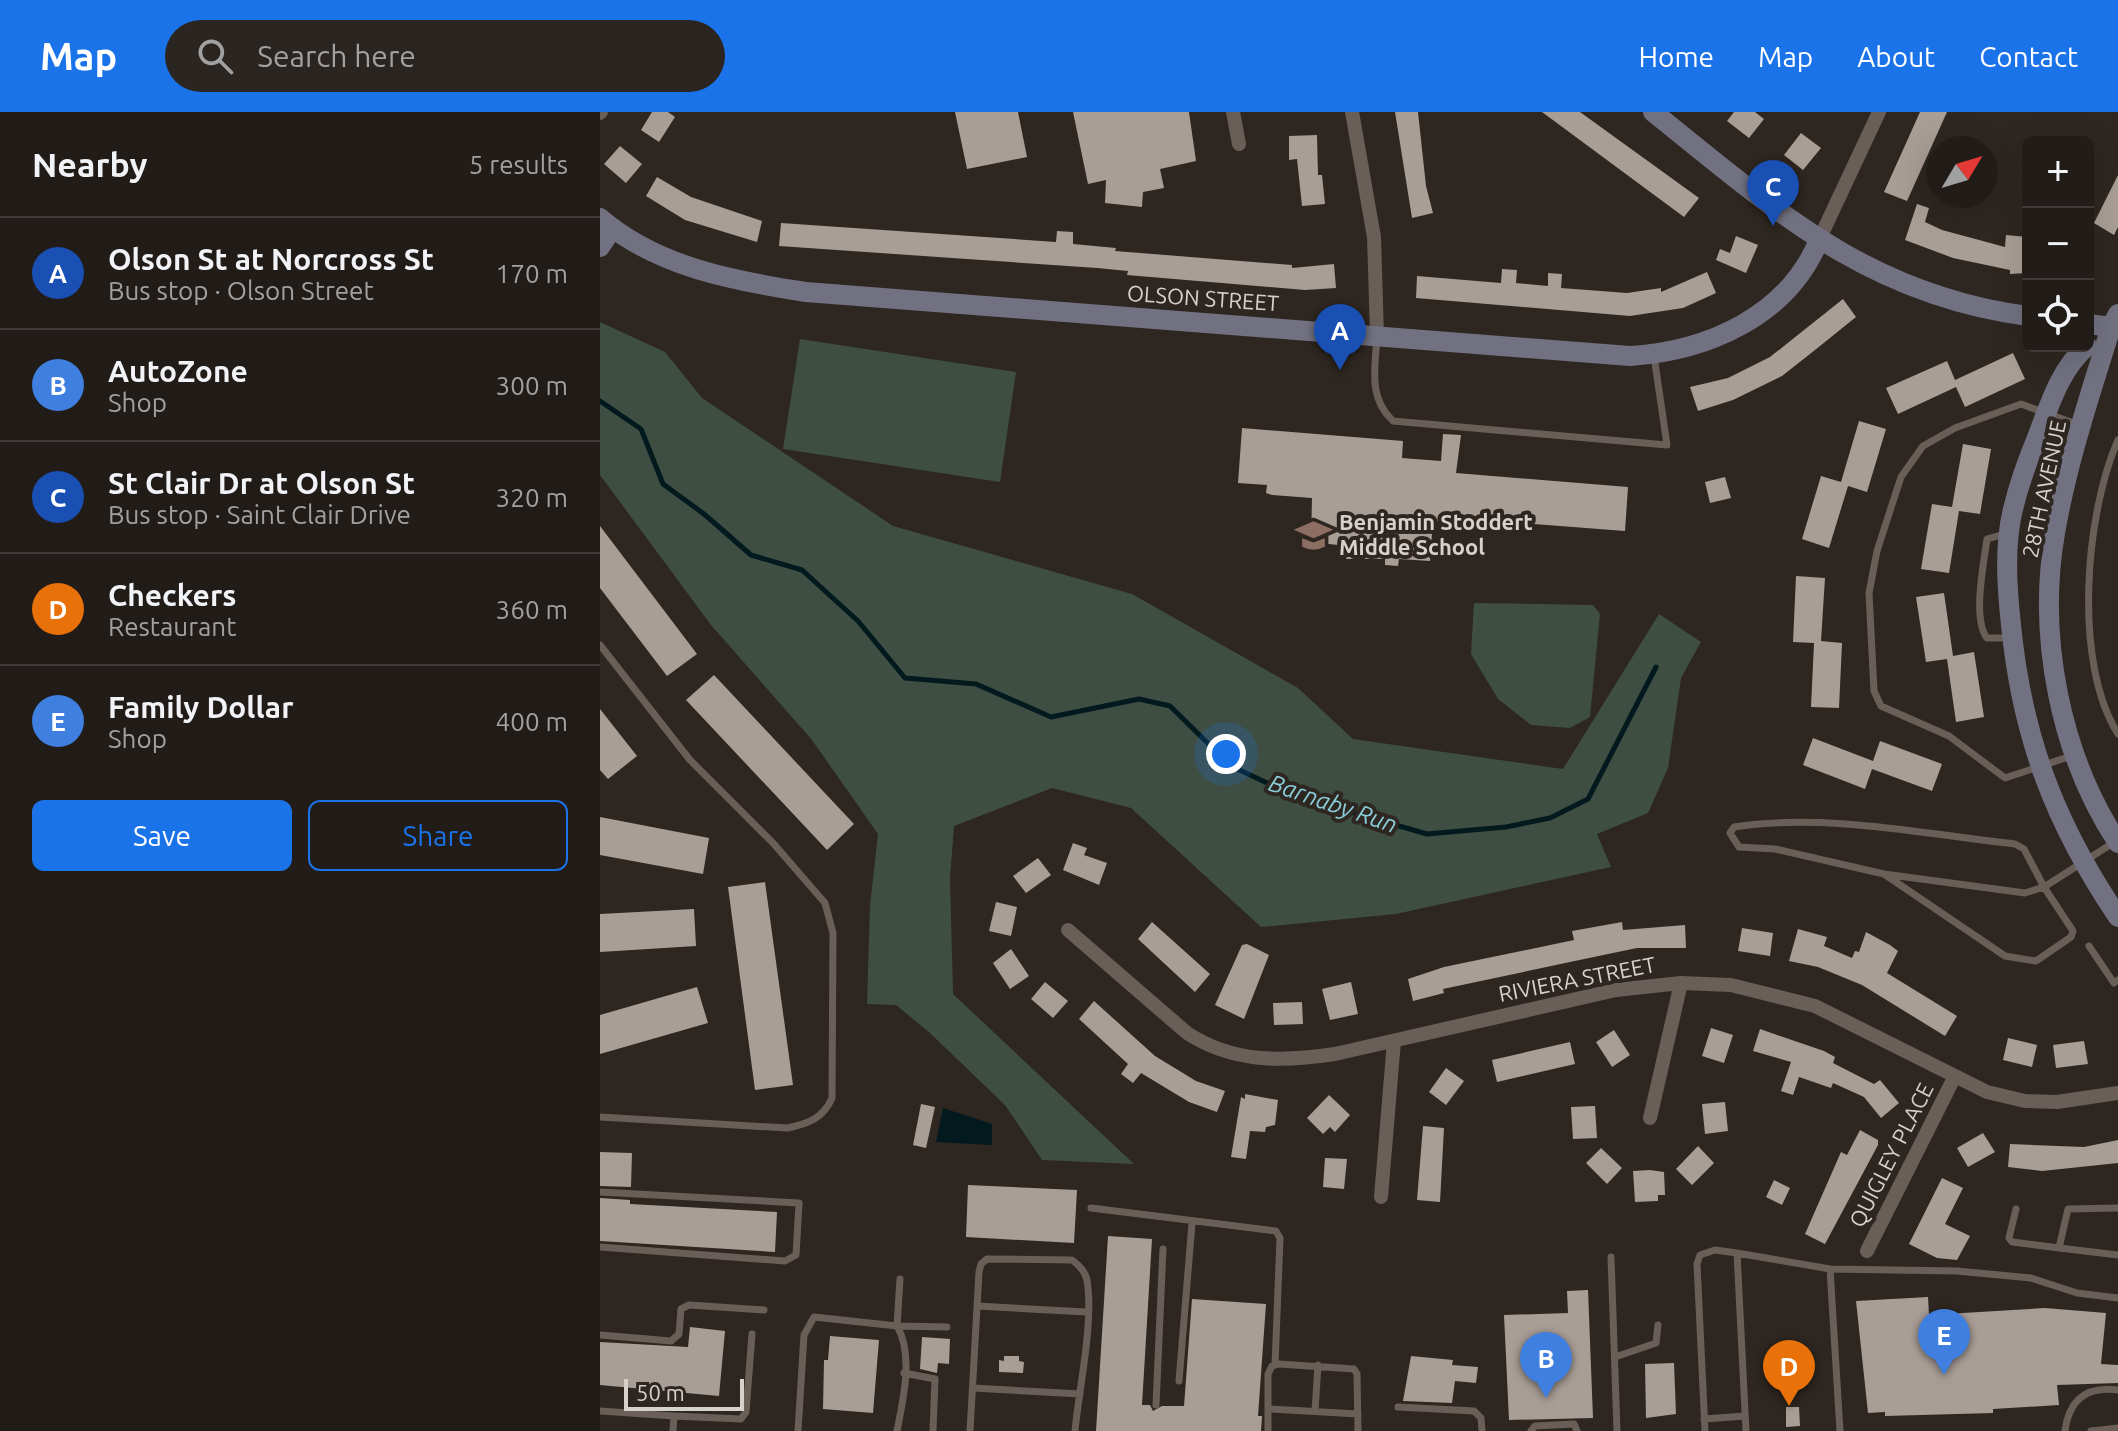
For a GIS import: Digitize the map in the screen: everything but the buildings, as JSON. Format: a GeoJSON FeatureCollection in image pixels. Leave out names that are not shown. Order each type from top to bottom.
{"type":"FeatureCollection","features":[{"type":"Feature","properties":{"kind":"street"},"geometry":{"type":"LineString","coordinates":[[1233,112],[1239,144]]}},
{"type":"Feature","properties":{"kind":"street"},"geometry":{"type":"LineString","coordinates":[[1352,112],[1374,237],[1377,335]]}},
{"type":"Feature","properties":{"kind":"street"},"geometry":{"type":"LineString","coordinates":[[1653,112],[1819,240],[1892,281],[1944,300],[2022,315]]}},
{"type":"Feature","properties":{"kind":"street"},"geometry":{"type":"LineString","coordinates":[[1819,240],[1879,112]]}},
{"type":"Feature","properties":{"kind":"street"},"geometry":{"type":"LineString","coordinates":[[600,247],[606,224]]}},
{"type":"Feature","properties":{"kind":"street","name":"OLSON STREET"},"geometry":{"type":"LineString","coordinates":[[606,224],[658,255],[730,280],[806,292],[1591,353],[1654,354],[1700,344],[1753,319],[1781,298],[1802,274],[1819,240]]}},
{"type":"Feature","properties":{"kind":"street"},"geometry":{"type":"LineString","coordinates":[[2094,324],[2116,323]]}},
{"type":"Feature","properties":{"kind":"street","name":"28TH AVENUE"},"geometry":{"type":"LineString","coordinates":[[2094,341],[2116,323]]}},
{"type":"Feature","properties":{"kind":"street","name":"28TH AVENUE"},"geometry":{"type":"LineString","coordinates":[[2116,323],[2081,425],[2055,533],[2050,601],[2056,687],[2075,755],[2085,784],[2118,841]]}},
{"type":"Feature","properties":{"kind":"street","name":"28TH AVENUE"},"geometry":{"type":"LineString","coordinates":[[2070,353],[2012,511],[2012,638],[2016,674],[2040,769],[2055,810],[2082,863],[2118,917]]}},
{"type":"Feature","properties":{"kind":"street","name":"RIVIERA STREET"},"geometry":{"type":"LineString","coordinates":[[1068,930],[1187,1033],[1208,1046],[1255,1059],[1290,1061],[1394,1041],[1616,990],[1681,983],[1731,985],[1815,1006],[1987,1092],[2025,1101],[2057,1102],[2118,1093]]}},
{"type":"Feature","properties":{"kind":"street"},"geometry":{"type":"LineString","coordinates":[[1650,1118],[1681,983]]}},
{"type":"Feature","properties":{"kind":"street"},"geometry":{"type":"LineString","coordinates":[[1381,1197],[1394,1041]]}},
{"type":"Feature","properties":{"kind":"street","name":"QUIGLEY PLACE"},"geometry":{"type":"LineString","coordinates":[[1867,1251],[1954,1078]]}},
{"type":"Feature","properties":{"kind":"lane"},"geometry":{"type":"LineString","coordinates":[[1377,335],[1376,398],[1393,421],[1667,445],[1654,354]]}},
{"type":"Feature","properties":{"kind":"lane"},"geometry":{"type":"LineString","coordinates":[[2075,755],[2005,778],[1949,736],[1881,706],[1874,691],[1869,593],[1877,551],[1901,477],[1923,446],[1955,428],[2021,404],[2081,425]]}},
{"type":"Feature","properties":{"kind":"lane"},"geometry":{"type":"LineString","coordinates":[[2118,440],[2106,467],[2094,533],[2090,638],[2106,715],[2118,734]]}},
{"type":"Feature","properties":{"kind":"lane"},"geometry":{"type":"LineString","coordinates":[[2010,533],[1987,539],[1980,605],[1983,633],[1987,638],[2012,638]]}},
{"type":"Feature","properties":{"kind":"lane"},"geometry":{"type":"LineString","coordinates":[[600,645],[690,760],[819,895],[833,933],[832,1098],[827,1111],[805,1124],[787,1128],[600,1117]]}},
{"type":"Feature","properties":{"kind":"lane"},"geometry":{"type":"LineString","coordinates":[[1884,874],[2005,956],[2036,961],[2071,937],[2073,931],[2044,887],[2024,849],[2015,844],[1821,823],[1755,824],[1734,827],[1730,833],[1739,847],[1775,849],[1884,874],[2025,893],[2044,887],[2118,841]]}},
{"type":"Feature","properties":{"kind":"lane"},"geometry":{"type":"LineString","coordinates":[[2089,946],[2114,983],[2118,980]]}},
{"type":"Feature","properties":{"kind":"lane"},"geometry":{"type":"LineString","coordinates":[[600,1192],[799,1203],[796,1255],[785,1261],[600,1247]]}},
{"type":"Feature","properties":{"kind":"lane"},"geometry":{"type":"LineString","coordinates":[[1091,1208],[1192,1223],[1276,1231],[1280,1238],[1275,1365],[1268,1374],[1268,1431]]}},
{"type":"Feature","properties":{"kind":"lane"},"geometry":{"type":"LineString","coordinates":[[2059,1248],[2068,1209],[2118,1208]]}},
{"type":"Feature","properties":{"kind":"lane"},"geometry":{"type":"LineString","coordinates":[[2016,1209],[2009,1238],[2012,1242],[2118,1255]]}},
{"type":"Feature","properties":{"kind":"lane"},"geometry":{"type":"LineString","coordinates":[[1179,1381],[1192,1223]]}},
{"type":"Feature","properties":{"kind":"lane"},"geometry":{"type":"LineString","coordinates":[[1156,1405],[1163,1249]]}},
{"type":"Feature","properties":{"kind":"lane"},"geometry":{"type":"LineString","coordinates":[[1705,1431],[1697,1264],[1700,1255],[1715,1250],[1830,1269],[1957,1271],[2031,1278],[2077,1293],[2118,1298]]}},
{"type":"Feature","properties":{"kind":"lane"},"geometry":{"type":"LineString","coordinates":[[1737,1253],[1746,1431]]}},
{"type":"Feature","properties":{"kind":"lane"},"geometry":{"type":"LineString","coordinates":[[1611,1257],[1617,1431]]}},
{"type":"Feature","properties":{"kind":"lane"},"geometry":{"type":"LineString","coordinates":[[977,1431],[970,1431],[977,1306],[981,1264],[987,1259],[1072,1260],[1081,1267],[1087,1279],[1086,1312],[1083,1384],[1075,1431]]}},
{"type":"Feature","properties":{"kind":"lane"},"geometry":{"type":"LineString","coordinates":[[1830,1269],[1840,1431]]}},
{"type":"Feature","properties":{"kind":"lane"},"geometry":{"type":"LineString","coordinates":[[897,1431],[904,1373],[904,1337],[897,1326],[900,1279]]}},
{"type":"Feature","properties":{"kind":"lane"},"geometry":{"type":"LineString","coordinates":[[600,1335],[671,1341],[679,1334],[681,1309],[689,1305],[764,1310]]}},
{"type":"Feature","properties":{"kind":"lane"},"geometry":{"type":"LineString","coordinates":[[977,1306],[1086,1312]]}},
{"type":"Feature","properties":{"kind":"lane"},"geometry":{"type":"LineString","coordinates":[[798,1431],[804,1335],[814,1317],[897,1326],[947,1327]]}},
{"type":"Feature","properties":{"kind":"lane"},"geometry":{"type":"LineString","coordinates":[[1615,1357],[1656,1343],[1658,1325]]}},
{"type":"Feature","properties":{"kind":"lane"},"geometry":{"type":"LineString","coordinates":[[600,1412],[741,1419],[746,1412],[752,1334]]}},
{"type":"Feature","properties":{"kind":"lane"},"geometry":{"type":"LineString","coordinates":[[1275,1365],[1354,1369],[1357,1374],[1358,1431]]}},
{"type":"Feature","properties":{"kind":"lane"},"geometry":{"type":"LineString","coordinates":[[1315,1411],[1318,1365]]}},
{"type":"Feature","properties":{"kind":"lane"},"geometry":{"type":"LineString","coordinates":[[904,1373],[935,1379],[933,1431]]}},
{"type":"Feature","properties":{"kind":"lane"},"geometry":{"type":"LineString","coordinates":[[973,1388],[1080,1394]]}},
{"type":"Feature","properties":{"kind":"lane"},"geometry":{"type":"LineString","coordinates":[[2065,1431],[2069,1409],[2077,1399],[2088,1391],[2118,1390]]}},
{"type":"Feature","properties":{"kind":"lane"},"geometry":{"type":"LineString","coordinates":[[1398,1407],[1474,1411],[1481,1418],[1482,1431]]}},
{"type":"Feature","properties":{"kind":"lane"},"geometry":{"type":"LineString","coordinates":[[1268,1409],[1358,1414]]}},
{"type":"Feature","properties":{"kind":"lane"},"geometry":{"type":"LineString","coordinates":[[673,1431],[674,1416]]}},
{"type":"Feature","properties":{"kind":"lane"},"geometry":{"type":"LineString","coordinates":[[1704,1419],[1745,1416]]}},
{"type":"Feature","properties":{"kind":"lane"},"geometry":{"type":"LineString","coordinates":[[1531,1431],[1535,1426],[1574,1424],[1577,1431]]}},
{"type":"Feature","properties":{"kind":"lane"},"geometry":{"type":"LineString","coordinates":[[2091,1431],[2118,1428]]}},
{"type":"Feature","properties":{"kind":"green space"},"geometry":{"type":"Polygon","coordinates":[[[600,322],[665,352],[702,398],[893,526],[1132,594],[1298,688],[1353,739],[1563,769],[1659,614],[1701,642],[1681,678],[1668,768],[1648,813],[1597,834],[1611,867],[1396,914],[1261,927],[1131,808],[1052,788],[954,826],[950,878],[953,994],[1134,1164],[1042,1160],[1005,1105],[931,1034],[896,1005],[867,1004],[870,906],[878,834],[812,740],[711,625],[600,475],[600,322]]]}},
{"type":"Feature","properties":{"kind":"green space"},"geometry":{"type":"Polygon","coordinates":[[[800,339],[1016,372],[1000,482],[783,449],[800,339]]]}},
{"type":"Feature","properties":{"kind":"green space"},"geometry":{"type":"Polygon","coordinates":[[[1474,603],[1593,605],[1600,614],[1590,717],[1570,728],[1531,725],[1498,699],[1471,654],[1474,603]]]}},
{"type":"Feature","properties":{"kind":"water"},"geometry":{"type":"Polygon","coordinates":[[[943,1108],[992,1124],[992,1145],[936,1142],[943,1108]]]}},
{"type":"Feature","properties":{"kind":"waterway","name":"Barnaby Run"},"geometry":{"type":"LineString","coordinates":[[600,401],[641,429],[663,484],[751,555],[802,570],[858,621],[905,678],[976,684],[1051,717],[1139,699],[1170,706],[1231,766],[1295,796],[1427,834],[1506,827],[1550,818],[1588,799],[1656,667]]}},
{"type":"Feature","properties":{"kind":"place","name":"St Clair Dr at Olson St"},"geometry":{"type":"Point","coordinates":[1773,226]}},
{"type":"Feature","properties":{"kind":"place","name":"Olson St at Norcross St"},"geometry":{"type":"Point","coordinates":[1340,370]}},
{"type":"Feature","properties":{"kind":"place","name":"Benjamin Stoddert Middle School"},"geometry":{"type":"Point","coordinates":[1313,535]}},
{"type":"Feature","properties":{"kind":"place","name":"Family Dollar"},"geometry":{"type":"Point","coordinates":[1944,1375]}},
{"type":"Feature","properties":{"kind":"place","name":"AutoZone"},"geometry":{"type":"Point","coordinates":[1546,1398]}},
{"type":"Feature","properties":{"kind":"place","name":"Checkers"},"geometry":{"type":"Point","coordinates":[1789,1406]}}]}
